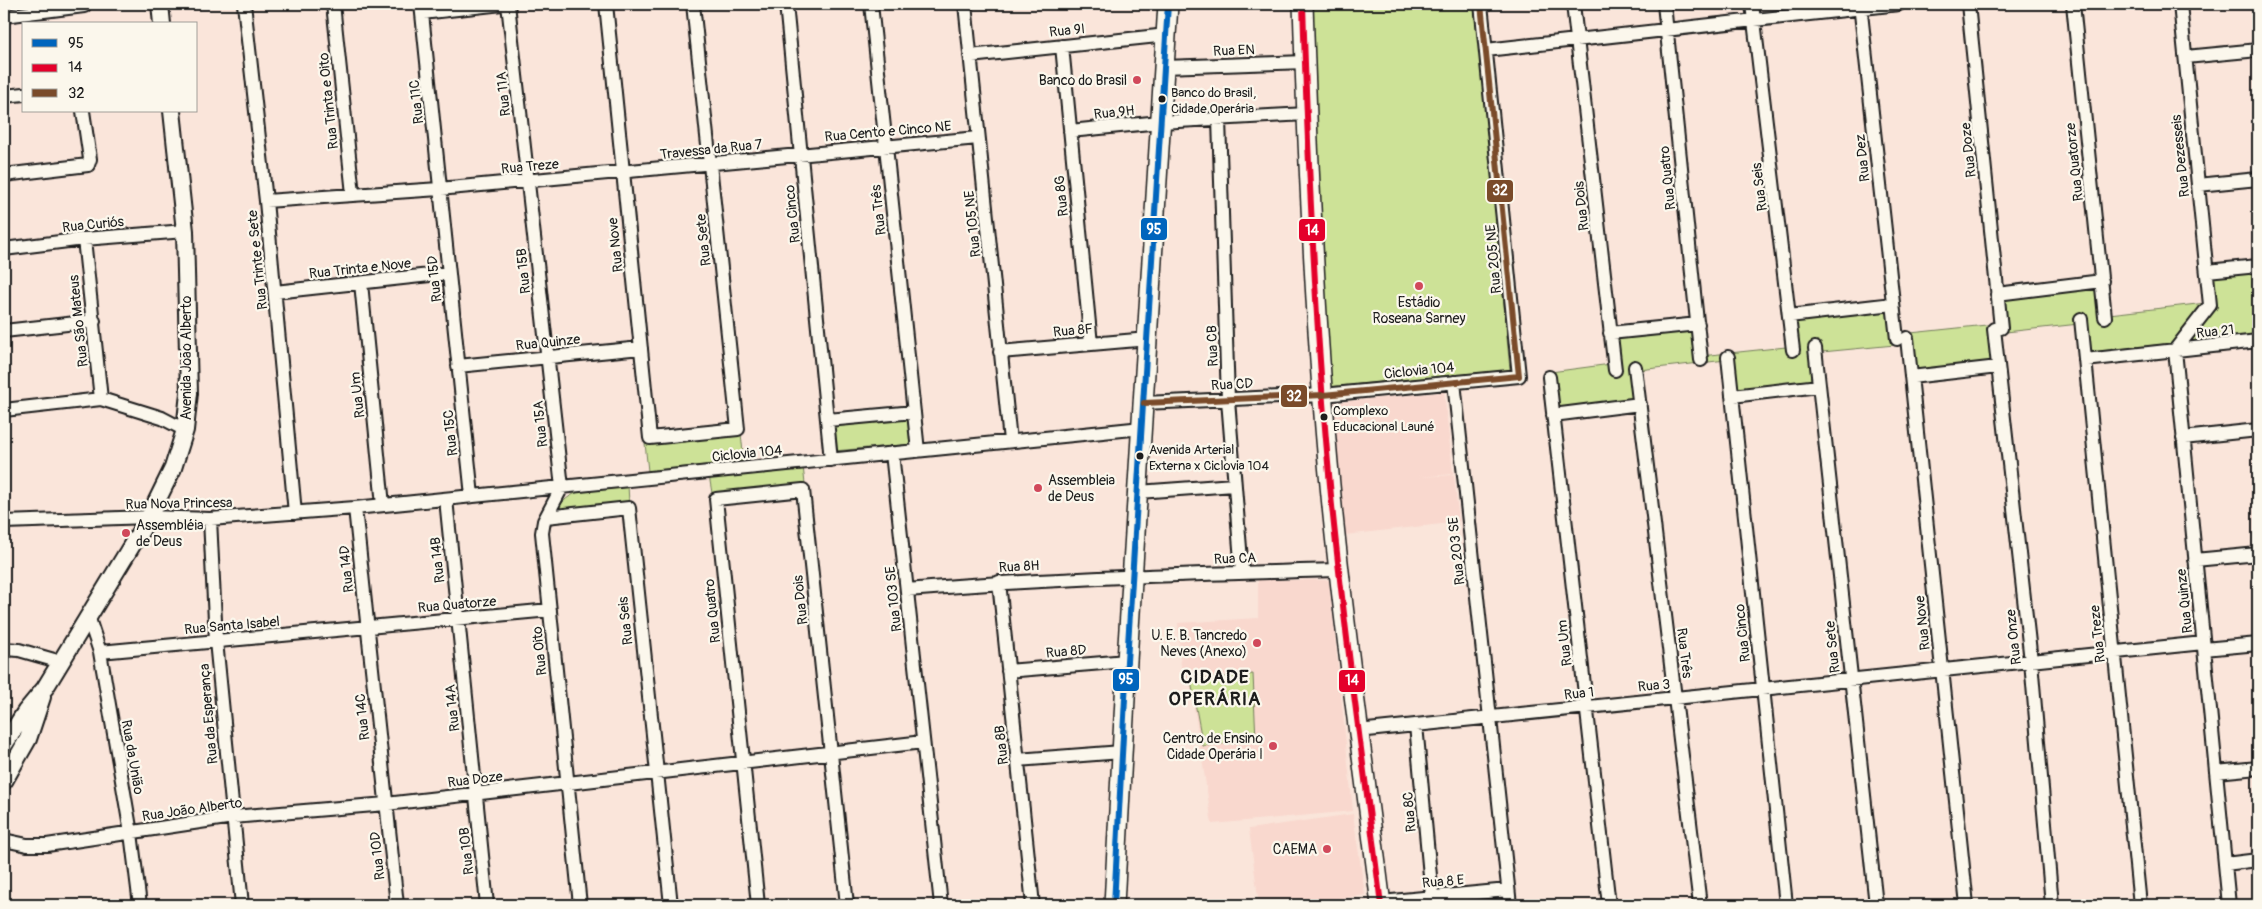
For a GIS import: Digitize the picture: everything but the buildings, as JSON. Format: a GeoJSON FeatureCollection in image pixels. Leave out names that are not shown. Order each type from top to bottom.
{"type":"FeatureCollection","features":[{"type":"Feature","properties":{"kind":"main road"},"geometry":{"type":"LineString","coordinates":[[1114,905],[1132,576],[1168,4]]}},
{"type":"Feature","properties":{"kind":"main road"},"geometry":{"type":"LineString","coordinates":[[1303,4],[1323,395],[1339,570],[1381,904]]}},
{"type":"Feature","properties":{"kind":"street"},"geometry":{"type":"LineString","coordinates":[[160,4],[162,22]]}},
{"type":"Feature","properties":{"kind":"street","name":"Rua Trinte e Sete"},"geometry":{"type":"LineString","coordinates":[[244,4],[266,201],[295,513]]}},
{"type":"Feature","properties":{"kind":"street","name":"Rua Trinta e Oito"},"geometry":{"type":"LineString","coordinates":[[333,4],[353,194]]}},
{"type":"Feature","properties":{"kind":"street"},"geometry":{"type":"LineString","coordinates":[[422,8],[502,4]]}},
{"type":"Feature","properties":{"kind":"street","name":"Rua 11A"},"geometry":{"type":"LineString","coordinates":[[508,4],[528,181]]}},
{"type":"Feature","properties":{"kind":"street","name":"Rua Nove"},"geometry":{"type":"LineString","coordinates":[[606,4],[650,438],[694,434]]}},
{"type":"Feature","properties":{"kind":"street","name":"Rua Sete"},"geometry":{"type":"LineString","coordinates":[[693,4],[738,429],[694,434]]}},
{"type":"Feature","properties":{"kind":"street","name":"Rua Cinco"},"geometry":{"type":"LineString","coordinates":[[786,4],[832,460]]}},
{"type":"Feature","properties":{"kind":"street","name":"Rua Três"},"geometry":{"type":"LineString","coordinates":[[871,4],[918,451]]}},
{"type":"Feature","properties":{"kind":"street","name":"Rua 105 NE"},"geometry":{"type":"LineString","coordinates":[[964,4],[1010,442]]}},
{"type":"Feature","properties":{"kind":"street","name":"Rua 205 NE"},"geometry":{"type":"LineString","coordinates":[[1482,4],[1519,376]]}},
{"type":"Feature","properties":{"kind":"street","name":"Rua Dois"},"geometry":{"type":"LineString","coordinates":[[1574,4],[1615,370]]}},
{"type":"Feature","properties":{"kind":"street","name":"Rua Quatro"},"geometry":{"type":"LineString","coordinates":[[1664,4],[1701,360]]}},
{"type":"Feature","properties":{"kind":"street","name":"Rua Seis"},"geometry":{"type":"LineString","coordinates":[[1752,4],[1793,350]]}},
{"type":"Feature","properties":{"kind":"street"},"geometry":{"type":"LineString","coordinates":[[1486,50],[1807,14],[1860,6],[1899,4]]}},
{"type":"Feature","properties":{"kind":"street","name":"Rua Doze"},"geometry":{"type":"LineString","coordinates":[[1968,4],[1998,294],[1997,328]]}},
{"type":"Feature","properties":{"kind":"street","name":"Rua Quatorze"},"geometry":{"type":"LineString","coordinates":[[2073,4],[2105,317]]}},
{"type":"Feature","properties":{"kind":"street","name":"Rua Dezesseis"},"geometry":{"type":"LineString","coordinates":[[2174,350],[2210,305],[2180,4]]}},
{"type":"Feature","properties":{"kind":"street"},"geometry":{"type":"LineString","coordinates":[[4,16],[84,6]]}},
{"type":"Feature","properties":{"kind":"street","name":"Rua Dez"},"geometry":{"type":"LineString","coordinates":[[1860,6],[1893,304],[1902,339]]}},
{"type":"Feature","properties":{"kind":"street","name":"Rua 11C"},"geometry":{"type":"LineString","coordinates":[[422,8],[439,189]]}},
{"type":"Feature","properties":{"kind":"street","name":"Rua 9I"},"geometry":{"type":"LineString","coordinates":[[970,56],[1166,35]]}},
{"type":"Feature","properties":{"kind":"street","name":"Rua 8G"},"geometry":{"type":"LineString","coordinates":[[1062,46],[1091,344]]}},
{"type":"Feature","properties":{"kind":"street"},"geometry":{"type":"LineString","coordinates":[[2186,57],[2258,50]]}},
{"type":"Feature","properties":{"kind":"street","name":"Rua EN"},"geometry":{"type":"LineString","coordinates":[[1164,67],[1305,62]]}},
{"type":"Feature","properties":{"kind":"street"},"geometry":{"type":"LineString","coordinates":[[4,96],[22,94]]}},
{"type":"Feature","properties":{"kind":"street"},"geometry":{"type":"LineString","coordinates":[[4,175],[85,166],[90,163],[84,112]]}},
{"type":"Feature","properties":{"kind":"street","name":"Avenida João Alberto"},"geometry":{"type":"LineString","coordinates":[[4,744],[26,711],[45,688],[148,517],[173,468],[185,430],[189,393],[185,231],[172,112]]}},
{"type":"Feature","properties":{"kind":"street","name":"Rua 9H"},"geometry":{"type":"LineString","coordinates":[[1070,131],[1160,122],[1308,114]]}},
{"type":"Feature","properties":{"kind":"street","name":"Rua CB"},"geometry":{"type":"LineString","coordinates":[[1220,119],[1228,400],[1242,573]]}},
{"type":"Feature","properties":{"kind":"street","name":"Rua Cento e Cinco NE"},"geometry":{"type":"LineString","coordinates":[[801,155],[978,138]]}},
{"type":"Feature","properties":{"kind":"street","name":"Travessa da Rua 7"},"geometry":{"type":"LineString","coordinates":[[623,172],[801,155]]}},
{"type":"Feature","properties":{"kind":"street","name":"Rua Treze"},"geometry":{"type":"LineString","coordinates":[[439,189],[623,172]]}},
{"type":"Feature","properties":{"kind":"street"},"geometry":{"type":"LineString","coordinates":[[2198,185],[2258,179]]}},
{"type":"Feature","properties":{"kind":"street","name":"Rua 15B"},"geometry":{"type":"LineString","coordinates":[[528,181],[547,357]]}},
{"type":"Feature","properties":{"kind":"street"},"geometry":{"type":"LineString","coordinates":[[266,201],[439,189]]}},
{"type":"Feature","properties":{"kind":"street","name":"Rua 15D"},"geometry":{"type":"LineString","coordinates":[[439,189],[458,366]]}},
{"type":"Feature","properties":{"kind":"street","name":"Rua Curiós"},"geometry":{"type":"LineString","coordinates":[[4,249],[84,239],[185,231]]}},
{"type":"Feature","properties":{"kind":"street","name":"Rua São Mateus"},"geometry":{"type":"LineString","coordinates":[[84,239],[101,399]]}},
{"type":"Feature","properties":{"kind":"street"},"geometry":{"type":"LineString","coordinates":[[2207,271],[2258,266]]}},
{"type":"Feature","properties":{"kind":"street","name":"Rua Trinta e Nove"},"geometry":{"type":"LineString","coordinates":[[275,292],[448,273]]}},
{"type":"Feature","properties":{"kind":"street"},"geometry":{"type":"LineString","coordinates":[[1998,294],[2102,281]]}},
{"type":"Feature","properties":{"kind":"street","name":"Rua Um"},"geometry":{"type":"LineString","coordinates":[[361,283],[384,505]]}},
{"type":"Feature","properties":{"kind":"street"},"geometry":{"type":"LineString","coordinates":[[1789,316],[1893,304]]}},
{"type":"Feature","properties":{"kind":"street","name":"Rua Treze"},"geometry":{"type":"LineString","coordinates":[[2082,319],[2140,905]]}},
{"type":"Feature","properties":{"kind":"street"},"geometry":{"type":"LineString","coordinates":[[4,331],[94,321]]}},
{"type":"Feature","properties":{"kind":"street"},"geometry":{"type":"LineString","coordinates":[[1610,333],[1698,324]]}},
{"type":"Feature","properties":{"kind":"street","name":"Rua Onze"},"geometry":{"type":"LineString","coordinates":[[1997,328],[1998,367],[2031,660],[2052,905]]}},
{"type":"Feature","properties":{"kind":"street","name":"Rua 8F"},"geometry":{"type":"LineString","coordinates":[[1000,352],[1148,339]]}},
{"type":"Feature","properties":{"kind":"street","name":"Rua Nove"},"geometry":{"type":"LineString","coordinates":[[1902,339],[1911,377],[1967,905]]}},
{"type":"Feature","properties":{"kind":"street","name":"Rua 21"},"geometry":{"type":"LineString","coordinates":[[2174,350],[2258,341]]}},
{"type":"Feature","properties":{"kind":"street","name":"Rua Quinze"},"geometry":{"type":"LineString","coordinates":[[458,366],[641,348]]}},
{"type":"Feature","properties":{"kind":"street","name":"Rua Sete"},"geometry":{"type":"LineString","coordinates":[[1815,348],[1876,905]]}},
{"type":"Feature","properties":{"kind":"street"},"geometry":{"type":"LineString","coordinates":[[2085,360],[2174,350]]}},
{"type":"Feature","properties":{"kind":"street","name":"Rua Quinze"},"geometry":{"type":"LineString","coordinates":[[2174,350],[2229,905]]}},
{"type":"Feature","properties":{"kind":"street","name":"Rua 15A"},"geometry":{"type":"LineString","coordinates":[[547,357],[562,487]]}},
{"type":"Feature","properties":{"kind":"street","name":"Rua Cinco"},"geometry":{"type":"LineString","coordinates":[[1728,357],[1786,905]]}},
{"type":"Feature","properties":{"kind":"street","name":"Rua 15C"},"geometry":{"type":"LineString","coordinates":[[458,366],[472,496]]}},
{"type":"Feature","properties":{"kind":"street","name":"Rua Três"},"geometry":{"type":"LineString","coordinates":[[1635,367],[1700,905]]}},
{"type":"Feature","properties":{"kind":"street"},"geometry":{"type":"LineString","coordinates":[[1911,377],[1998,367]]}},
{"type":"Feature","properties":{"kind":"street","name":"Ciclovia 104"},"geometry":{"type":"LineString","coordinates":[[1323,395],[1519,376]]}},
{"type":"Feature","properties":{"kind":"street","name":"Rua Um"},"geometry":{"type":"LineString","coordinates":[[1548,377],[1610,905]]}},
{"type":"Feature","properties":{"kind":"street","name":"Rua 203 SE"},"geometry":{"type":"LineString","coordinates":[[1454,382],[1510,905]]}},
{"type":"Feature","properties":{"kind":"street"},"geometry":{"type":"LineString","coordinates":[[1732,396],[1819,386]]}},
{"type":"Feature","properties":{"kind":"street","name":"Rua CD"},"geometry":{"type":"LineString","coordinates":[[1144,404],[1323,395]]}},
{"type":"Feature","properties":{"kind":"street"},"geometry":{"type":"LineString","coordinates":[[4,410],[101,399],[144,411],[185,430]]}},
{"type":"Feature","properties":{"kind":"street"},"geometry":{"type":"LineString","coordinates":[[1553,415],[1640,404]]}},
{"type":"Feature","properties":{"kind":"street"},"geometry":{"type":"LineString","coordinates":[[828,420],[914,412]]}},
{"type":"Feature","properties":{"kind":"street","name":"Ciclovia 104"},"geometry":{"type":"LineString","coordinates":[[355,508],[1142,428]]}},
{"type":"Feature","properties":{"kind":"street"},"geometry":{"type":"LineString","coordinates":[[2183,438],[2258,430]]}},
{"type":"Feature","properties":{"kind":"street","name":"Rua 103 SE"},"geometry":{"type":"LineString","coordinates":[[892,453],[941,905]]}},
{"type":"Feature","properties":{"kind":"street"},"geometry":{"type":"LineString","coordinates":[[1138,492],[1234,485]]}},
{"type":"Feature","properties":{"kind":"street","name":"Rua Oito"},"geometry":{"type":"LineString","coordinates":[[562,487],[546,517],[542,533],[580,905]]}},
{"type":"Feature","properties":{"kind":"street","name":"Rua Dois"},"geometry":{"type":"LineString","coordinates":[[759,494],[803,490],[847,905]]}},
{"type":"Feature","properties":{"kind":"street","name":"Rua Quatro"},"geometry":{"type":"LineString","coordinates":[[758,905],[716,499],[759,494]]}},
{"type":"Feature","properties":{"kind":"street","name":"Rua 14B"},"geometry":{"type":"LineString","coordinates":[[446,499],[458,619]]}},
{"type":"Feature","properties":{"kind":"street","name":"Rua Nova Princesa"},"geometry":{"type":"LineString","coordinates":[[4,522],[148,517],[210,519],[355,508]]}},
{"type":"Feature","properties":{"kind":"street","name":"Rua 14D"},"geometry":{"type":"LineString","coordinates":[[355,508],[368,627]]}},
{"type":"Feature","properties":{"kind":"street","name":"Rua Seis"},"geometry":{"type":"LineString","coordinates":[[546,517],[629,508],[670,905]]}},
{"type":"Feature","properties":{"kind":"street","name":"Rua da Esperança"},"geometry":{"type":"LineString","coordinates":[[210,519],[216,641],[242,905]]}},
{"type":"Feature","properties":{"kind":"street"},"geometry":{"type":"LineString","coordinates":[[2195,560],[2258,554]]}},
{"type":"Feature","properties":{"kind":"street","name":"Rua CA"},"geometry":{"type":"LineString","coordinates":[[1132,576],[1339,570]]}},
{"type":"Feature","properties":{"kind":"street","name":"Rua 8H"},"geometry":{"type":"LineString","coordinates":[[907,590],[999,582],[1132,576]]}},
{"type":"Feature","properties":{"kind":"street","name":"Rua 8B"},"geometry":{"type":"LineString","coordinates":[[999,582],[1033,905]]}},
{"type":"Feature","properties":{"kind":"street","name":"Rua Quatorze"},"geometry":{"type":"LineString","coordinates":[[368,627],[550,610]]}},
{"type":"Feature","properties":{"kind":"street","name":"Rua da União"},"geometry":{"type":"LineString","coordinates":[[88,616],[100,652],[140,905]]}},
{"type":"Feature","properties":{"kind":"street","name":"Rua 14A"},"geometry":{"type":"LineString","coordinates":[[458,619],[476,794]]}},
{"type":"Feature","properties":{"kind":"street","name":"Rua Santa Isabel"},"geometry":{"type":"LineString","coordinates":[[100,652],[368,627]]}},
{"type":"Feature","properties":{"kind":"street","name":"Rua 14C"},"geometry":{"type":"LineString","coordinates":[[368,627],[386,804]]}},
{"type":"Feature","properties":{"kind":"street","name":"Rua 3"},"geometry":{"type":"LineString","coordinates":[[1627,703],[2159,647],[2258,644]]}},
{"type":"Feature","properties":{"kind":"street"},"geometry":{"type":"LineString","coordinates":[[4,649],[19,650],[60,662]]}},
{"type":"Feature","properties":{"kind":"street","name":"Rua 8D"},"geometry":{"type":"LineString","coordinates":[[1008,671],[1127,661]]}},
{"type":"Feature","properties":{"kind":"street","name":"Avenida João Alberto"},"geometry":{"type":"LineString","coordinates":[[4,781],[28,739],[45,688]]}},
{"type":"Feature","properties":{"kind":"street","name":"Rua 1"},"geometry":{"type":"LineString","coordinates":[[1489,717],[1627,703]]}},
{"type":"Feature","properties":{"kind":"street"},"geometry":{"type":"LineString","coordinates":[[1358,731],[1489,717]]}},
{"type":"Feature","properties":{"kind":"street","name":"Rua 8C"},"geometry":{"type":"LineString","coordinates":[[1416,725],[1432,897]]}},
{"type":"Feature","properties":{"kind":"street"},"geometry":{"type":"LineString","coordinates":[[568,783],[923,742]]}},
{"type":"Feature","properties":{"kind":"street"},"geometry":{"type":"LineString","coordinates":[[1017,760],[1122,752]]}},
{"type":"Feature","properties":{"kind":"street"},"geometry":{"type":"LineString","coordinates":[[2216,772],[2258,768]]}},
{"type":"Feature","properties":{"kind":"street","name":"Rua Doze"},"geometry":{"type":"LineString","coordinates":[[386,804],[568,783]]}},
{"type":"Feature","properties":{"kind":"street","name":"Rua 10B"},"geometry":{"type":"LineString","coordinates":[[476,794],[487,905]]}},
{"type":"Feature","properties":{"kind":"street","name":"Rua João Alberto"},"geometry":{"type":"LineString","coordinates":[[4,840],[27,845],[47,845],[233,818],[386,804]]}},
{"type":"Feature","properties":{"kind":"street","name":"Rua 10D"},"geometry":{"type":"LineString","coordinates":[[386,804],[397,905]]}},
{"type":"Feature","properties":{"kind":"street"},"geometry":{"type":"LineString","coordinates":[[2225,864],[2258,860]]}},
{"type":"Feature","properties":{"kind":"street","name":"Rua 8 E"},"geometry":{"type":"LineString","coordinates":[[1381,904],[1508,890]]}},
{"type":"Feature","properties":{"kind":"shaded area","name":"Complexo Educacional Launé"},"geometry":{"type":"Polygon","coordinates":[[[1444,392],[1453,474],[1419,477],[1454,475],[1459,522],[1345,535],[1330,403],[1444,392]]]}},
{"type":"Feature","properties":{"kind":"shaded area","name":"Centro de Ensino Cidade Operária I"},"geometry":{"type":"Polygon","coordinates":[[[1258,580],[1329,580],[1353,811],[1212,824],[1190,681],[1182,681],[1178,623],[1258,618],[1258,580]]]}},
{"type":"Feature","properties":{"kind":"shaded area"},"geometry":{"type":"Polygon","coordinates":[[[1353,814],[1365,895],[1293,905],[1259,905],[1249,829],[1353,814]]]}},
{"type":"Feature","properties":{"kind":"green space"},"geometry":{"type":"Polygon","coordinates":[[[1310,4],[1476,4],[1510,370],[1328,387],[1310,4]]]}},
{"type":"Feature","properties":{"kind":"green space"},"geometry":{"type":"Polygon","coordinates":[[[2258,269],[2258,335],[2187,342],[2216,304],[2213,274],[2258,269]]]}},
{"type":"Feature","properties":{"kind":"green space"},"geometry":{"type":"Polygon","coordinates":[[[2105,285],[2109,314],[2206,303],[2174,343],[2083,353],[2079,324],[1997,333],[2000,361],[1908,371],[1905,344],[1822,352],[1824,379],[1730,390],[1726,360],[1639,370],[1642,400],[1547,410],[1543,373],[1611,364],[1608,338],[1697,327],[1701,356],[1786,347],[1783,321],[1898,308],[1901,334],[1996,324],[1994,297],[2105,285]]]}},
{"type":"Feature","properties":{"kind":"green space"},"geometry":{"type":"Polygon","coordinates":[[[911,418],[913,444],[834,451],[831,425],[911,418]]]}},
{"type":"Feature","properties":{"kind":"green space"},"geometry":{"type":"Polygon","coordinates":[[[741,434],[744,461],[648,471],[645,443],[741,434]]]}},
{"type":"Feature","properties":{"kind":"green space"},"geometry":{"type":"Polygon","coordinates":[[[803,466],[805,484],[712,493],[709,475],[803,466]]]}},
{"type":"Feature","properties":{"kind":"green space"},"geometry":{"type":"Polygon","coordinates":[[[628,485],[629,503],[557,510],[570,496],[579,492],[588,489],[628,485]]]}},
{"type":"Feature","properties":{"kind":"green space"},"geometry":{"type":"Polygon","coordinates":[[[1253,674],[1256,740],[1203,746],[1191,681],[1253,674]]]}},
{"type":"Feature","properties":{"kind":"transit line","name":"95"},"geometry":{"type":"LineString","coordinates":[[1114,905],[1127,661],[1168,4]]}},
{"type":"Feature","properties":{"kind":"transit line","name":"14"},"geometry":{"type":"LineString","coordinates":[[1303,4],[1313,244],[1320,365],[1330,485],[1341,590],[1381,905]]}},
{"type":"Feature","properties":{"kind":"transit line","name":"32"},"geometry":{"type":"LineString","coordinates":[[1144,403],[1323,395],[1519,376],[1481,4]]}},
{"type":"Feature","properties":{"kind":"place","name":"Banco do Brasil"},"geometry":{"type":"Point","coordinates":[1137,80]}},
{"type":"Feature","properties":{"kind":"place","name":"Banco do Brasil, Cidade Operária"},"geometry":{"type":"Point","coordinates":[1162,99]}},
{"type":"Feature","properties":{"kind":"place","name":"Estádio Roseana Sarney"},"geometry":{"type":"Point","coordinates":[1419,286]}},
{"type":"Feature","properties":{"kind":"place","name":"Complexo Educacional Launé"},"geometry":{"type":"Point","coordinates":[1324,417]}},
{"type":"Feature","properties":{"kind":"place","name":"Avenida Arterial Externa x Ciclovia 104"},"geometry":{"type":"Point","coordinates":[1140,456]}},
{"type":"Feature","properties":{"kind":"place","name":"Assembleia de Deus"},"geometry":{"type":"Point","coordinates":[1038,488]}},
{"type":"Feature","properties":{"kind":"place","name":"Assembléia de Deus"},"geometry":{"type":"Point","coordinates":[126,533]}},
{"type":"Feature","properties":{"kind":"place","name":"U. E. B. Tancredo Neves (Anexo)"},"geometry":{"type":"Point","coordinates":[1257,643]}},
{"type":"Feature","properties":{"kind":"place","name":"Centro de Ensino Cidade Operária I"},"geometry":{"type":"Point","coordinates":[1273,746]}},
{"type":"Feature","properties":{"kind":"place","name":"CAEMA"},"geometry":{"type":"Point","coordinates":[1327,849]}},
{"type":"Feature","properties":{"kind":"district","name":"CIDADE OPERÁRIA"},"geometry":{"type":"Point","coordinates":[1215,687]}}]}
